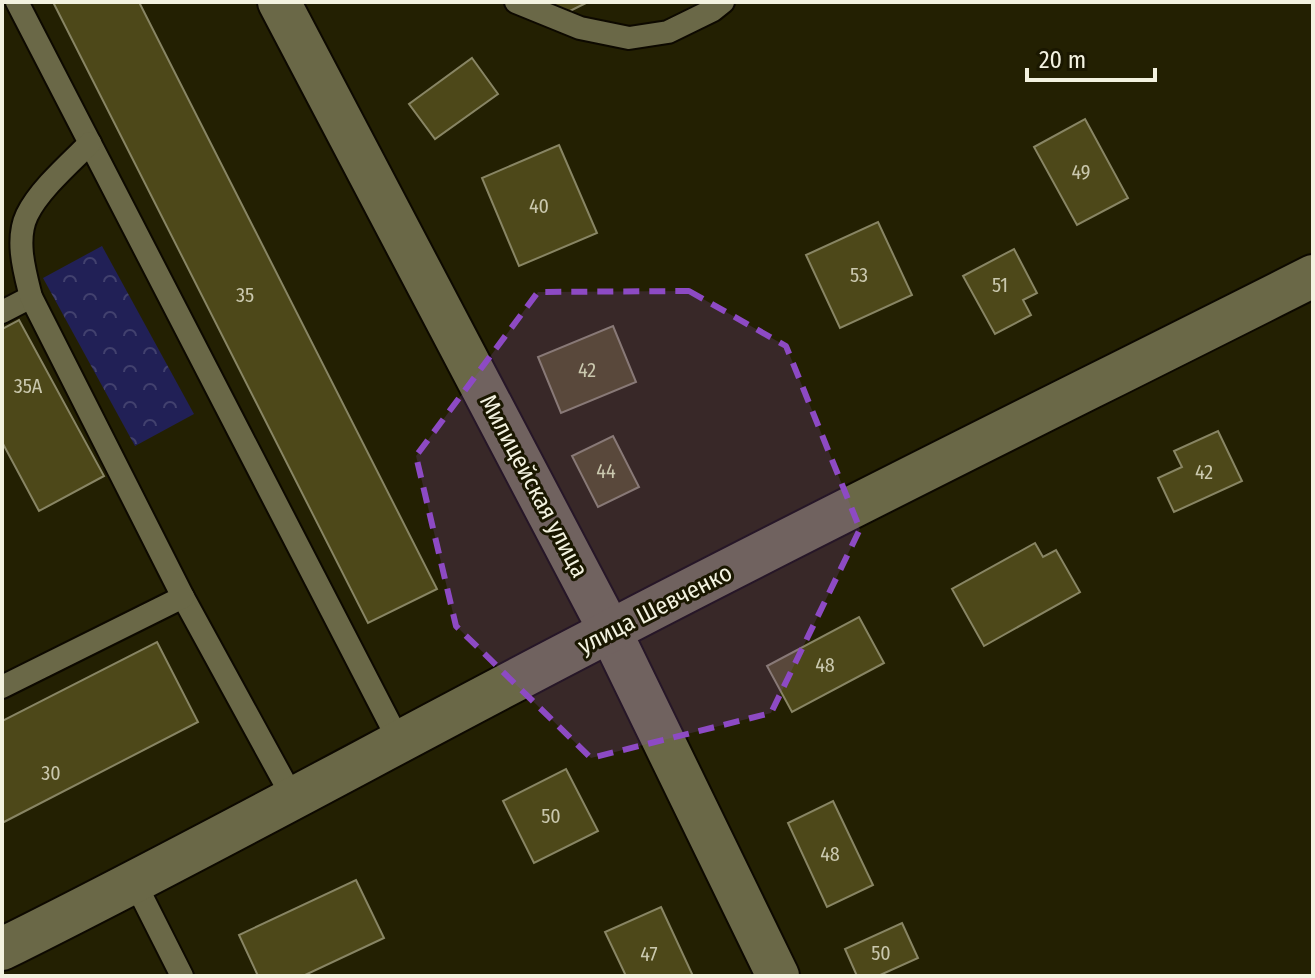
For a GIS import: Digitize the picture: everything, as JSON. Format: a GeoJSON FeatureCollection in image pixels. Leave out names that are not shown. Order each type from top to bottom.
{"type":"FeatureCollection","features":[{"type":"Feature","properties":{"kind":"street","name":"Милицейская улица"},"geometry":{"type":"LineString","coordinates":[[284,4],[610,631],[778,976]]}},
{"type":"Feature","properties":{"kind":"street","name":"улица Шевченко"},"geometry":{"type":"LineString","coordinates":[[2,949],[135,883],[610,631],[1313,276]]}},
{"type":"Feature","properties":{"kind":"lane"},"geometry":{"type":"LineString","coordinates":[[17,2],[399,741]]}},
{"type":"Feature","properties":{"kind":"lane"},"geometry":{"type":"LineString","coordinates":[[516,2],[580,28],[629,38],[668,32],[723,2]]}},
{"type":"Feature","properties":{"kind":"lane"},"geometry":{"type":"LineString","coordinates":[[90,143],[48,186],[26,216],[22,236],[24,266],[31,297],[183,597],[293,798]]}},
{"type":"Feature","properties":{"kind":"lane"},"geometry":{"type":"LineString","coordinates":[[2,312],[31,297]]}},
{"type":"Feature","properties":{"kind":"lane"},"geometry":{"type":"LineString","coordinates":[[2,687],[183,597]]}},
{"type":"Feature","properties":{"kind":"lane"},"geometry":{"type":"LineString","coordinates":[[135,883],[182,976]]}},
{"type":"Feature","properties":{"kind":"highlighted area"},"geometry":{"type":"Polygon","coordinates":[[[689,291],[786,346],[860,529],[771,713],[591,758],[456,626],[416,456],[538,292],[689,291]]]}},
{"type":"Feature","properties":{"kind":"green space"},"geometry":{"type":"Polygon","coordinates":[[[102,246],[194,414],[135,446],[43,278],[102,246]]]}},
{"type":"Feature","properties":{"kind":"building"},"geometry":{"type":"Polygon","coordinates":[[[53,2],[139,2],[437,589],[368,623],[53,2]]]}},
{"type":"Feature","properties":{"kind":"building"},"geometry":{"type":"Polygon","coordinates":[[[548,2],[588,2],[556,18],[548,2]]]}},
{"type":"Feature","properties":{"kind":"building"},"geometry":{"type":"Polygon","coordinates":[[[472,58],[498,94],[435,139],[409,104],[472,58]]]}},
{"type":"Feature","properties":{"kind":"building"},"geometry":{"type":"Polygon","coordinates":[[[1085,119],[1128,198],[1077,225],[1034,147],[1085,119]]]}},
{"type":"Feature","properties":{"kind":"building"},"geometry":{"type":"Polygon","coordinates":[[[559,145],[597,233],[519,266],[482,178],[559,145]]]}},
{"type":"Feature","properties":{"kind":"building"},"geometry":{"type":"Polygon","coordinates":[[[878,222],[912,295],[840,328],[806,255],[878,222]]]}},
{"type":"Feature","properties":{"kind":"building"},"geometry":{"type":"Polygon","coordinates":[[[1014,249],[1037,293],[1023,300],[1031,315],[995,334],[963,276],[1014,249]]]}},
{"type":"Feature","properties":{"kind":"building"},"geometry":{"type":"Polygon","coordinates":[[[19,320],[104,476],[39,511],[2,442],[2,329],[19,320]]]}},
{"type":"Feature","properties":{"kind":"building"},"geometry":{"type":"Polygon","coordinates":[[[613,326],[636,382],[561,413],[538,357],[613,326]]]}},
{"type":"Feature","properties":{"kind":"building"},"geometry":{"type":"Polygon","coordinates":[[[1218,431],[1242,481],[1174,512],[1158,478],[1182,467],[1174,451],[1218,431]]]}},
{"type":"Feature","properties":{"kind":"building"},"geometry":{"type":"Polygon","coordinates":[[[613,436],[639,487],[598,507],[572,456],[613,436]]]}},
{"type":"Feature","properties":{"kind":"building"},"geometry":{"type":"Polygon","coordinates":[[[1035,543],[1043,557],[1056,550],[1080,592],[984,646],[952,589],[1035,543]]]}},
{"type":"Feature","properties":{"kind":"building"},"geometry":{"type":"Polygon","coordinates":[[[859,617],[884,663],[792,712],[767,666],[859,617]]]}},
{"type":"Feature","properties":{"kind":"building"},"geometry":{"type":"Polygon","coordinates":[[[157,642],[198,722],[2,823],[2,721],[157,642]]]}},
{"type":"Feature","properties":{"kind":"building"},"geometry":{"type":"Polygon","coordinates":[[[566,769],[598,831],[534,863],[503,801],[566,769]]]}},
{"type":"Feature","properties":{"kind":"building"},"geometry":{"type":"Polygon","coordinates":[[[833,801],[873,885],[827,907],[788,823],[833,801]]]}},
{"type":"Feature","properties":{"kind":"building"},"geometry":{"type":"Polygon","coordinates":[[[356,880],[384,938],[303,976],[258,976],[239,935],[356,880]]]}},
{"type":"Feature","properties":{"kind":"building"},"geometry":{"type":"Polygon","coordinates":[[[661,907],[693,976],[626,976],[605,932],[661,907]]]}},
{"type":"Feature","properties":{"kind":"building"},"geometry":{"type":"Polygon","coordinates":[[[902,923],[918,958],[878,976],[857,976],[845,949],[902,923]]]}}]}
